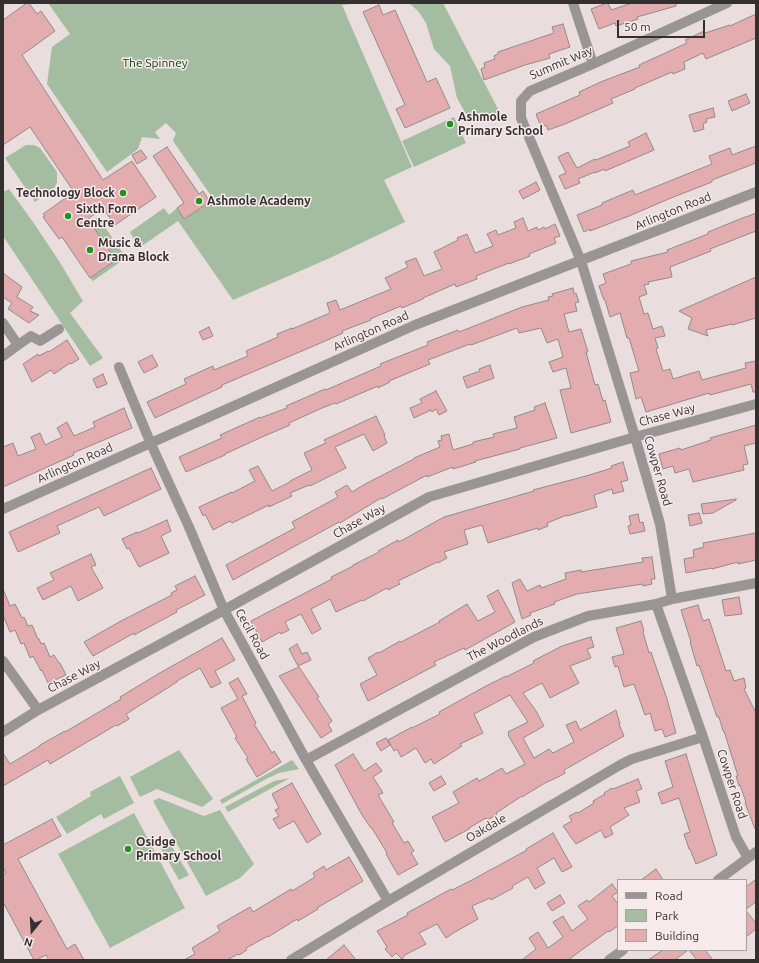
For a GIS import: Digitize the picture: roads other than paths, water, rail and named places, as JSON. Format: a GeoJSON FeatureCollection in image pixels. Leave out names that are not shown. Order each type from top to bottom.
{"type":"FeatureCollection","features":[{"type":"Feature","properties":{"kind":"street"},"geometry":{"type":"LineString","coordinates":[[573,3],[593,64]]}},
{"type":"Feature","properties":{"kind":"street","name":"Summit Way"},"geometry":{"type":"LineString","coordinates":[[581,261],[521,118],[521,101],[530,91],[726,3]]}},
{"type":"Feature","properties":{"kind":"street","name":"Arlington Road"},"geometry":{"type":"LineString","coordinates":[[3,509],[415,325],[756,192]]}},
{"type":"Feature","properties":{"kind":"street","name":"Cowper Road"},"geometry":{"type":"LineString","coordinates":[[581,261],[660,524],[672,599]]}},
{"type":"Feature","properties":{"kind":"street"},"geometry":{"type":"LineString","coordinates":[[3,323],[18,345]]}},
{"type":"Feature","properties":{"kind":"street"},"geometry":{"type":"LineString","coordinates":[[3,356],[31,336],[40,342],[59,329]]}},
{"type":"Feature","properties":{"kind":"street","name":"Cecil Road"},"geometry":{"type":"LineString","coordinates":[[119,367],[224,610],[306,760],[388,901]]}},
{"type":"Feature","properties":{"kind":"street","name":"Chase Way"},"geometry":{"type":"LineString","coordinates":[[3,732],[38,710],[430,497],[756,404]]}},
{"type":"Feature","properties":{"kind":"street","name":"The Woodlands"},"geometry":{"type":"LineString","coordinates":[[306,760],[534,637],[588,616],[656,604],[672,599],[756,583]]}},
{"type":"Feature","properties":{"kind":"street","name":"Cowper Road"},"geometry":{"type":"LineString","coordinates":[[656,604],[703,737],[736,837],[752,855]]}},
{"type":"Feature","properties":{"kind":"street"},"geometry":{"type":"LineString","coordinates":[[3,661],[38,710]]}},
{"type":"Feature","properties":{"kind":"street","name":"Oakdale"},"geometry":{"type":"LineString","coordinates":[[297,959],[388,901],[620,765],[632,759],[703,737]]}},
{"type":"Feature","properties":{"kind":"street"},"geometry":{"type":"LineString","coordinates":[[719,879],[752,855]]}},
{"type":"Feature","properties":{"kind":"street"},"geometry":{"type":"LineString","coordinates":[[609,960],[621,951]]}},
{"type":"Feature","properties":{"kind":"place","name":"Ashmole Primary School"},"geometry":{"type":"Point","coordinates":[450,124]}},
{"type":"Feature","properties":{"kind":"place","name":"Technology Block"},"geometry":{"type":"Point","coordinates":[123,193]}},
{"type":"Feature","properties":{"kind":"place","name":"Ashmole Academy"},"geometry":{"type":"Point","coordinates":[199,201]}},
{"type":"Feature","properties":{"kind":"place","name":"Sixth Form Centre"},"geometry":{"type":"Point","coordinates":[68,216]}},
{"type":"Feature","properties":{"kind":"place","name":"Music & Drama Block"},"geometry":{"type":"Point","coordinates":[90,250]}},
{"type":"Feature","properties":{"kind":"place","name":"Osidge Primary School"},"geometry":{"type":"Point","coordinates":[128,849]}},
{"type":"Feature","properties":{"kind":"park label","name":"The Spinney"},"geometry":{"type":"Point","coordinates":[155,63]}}]}
